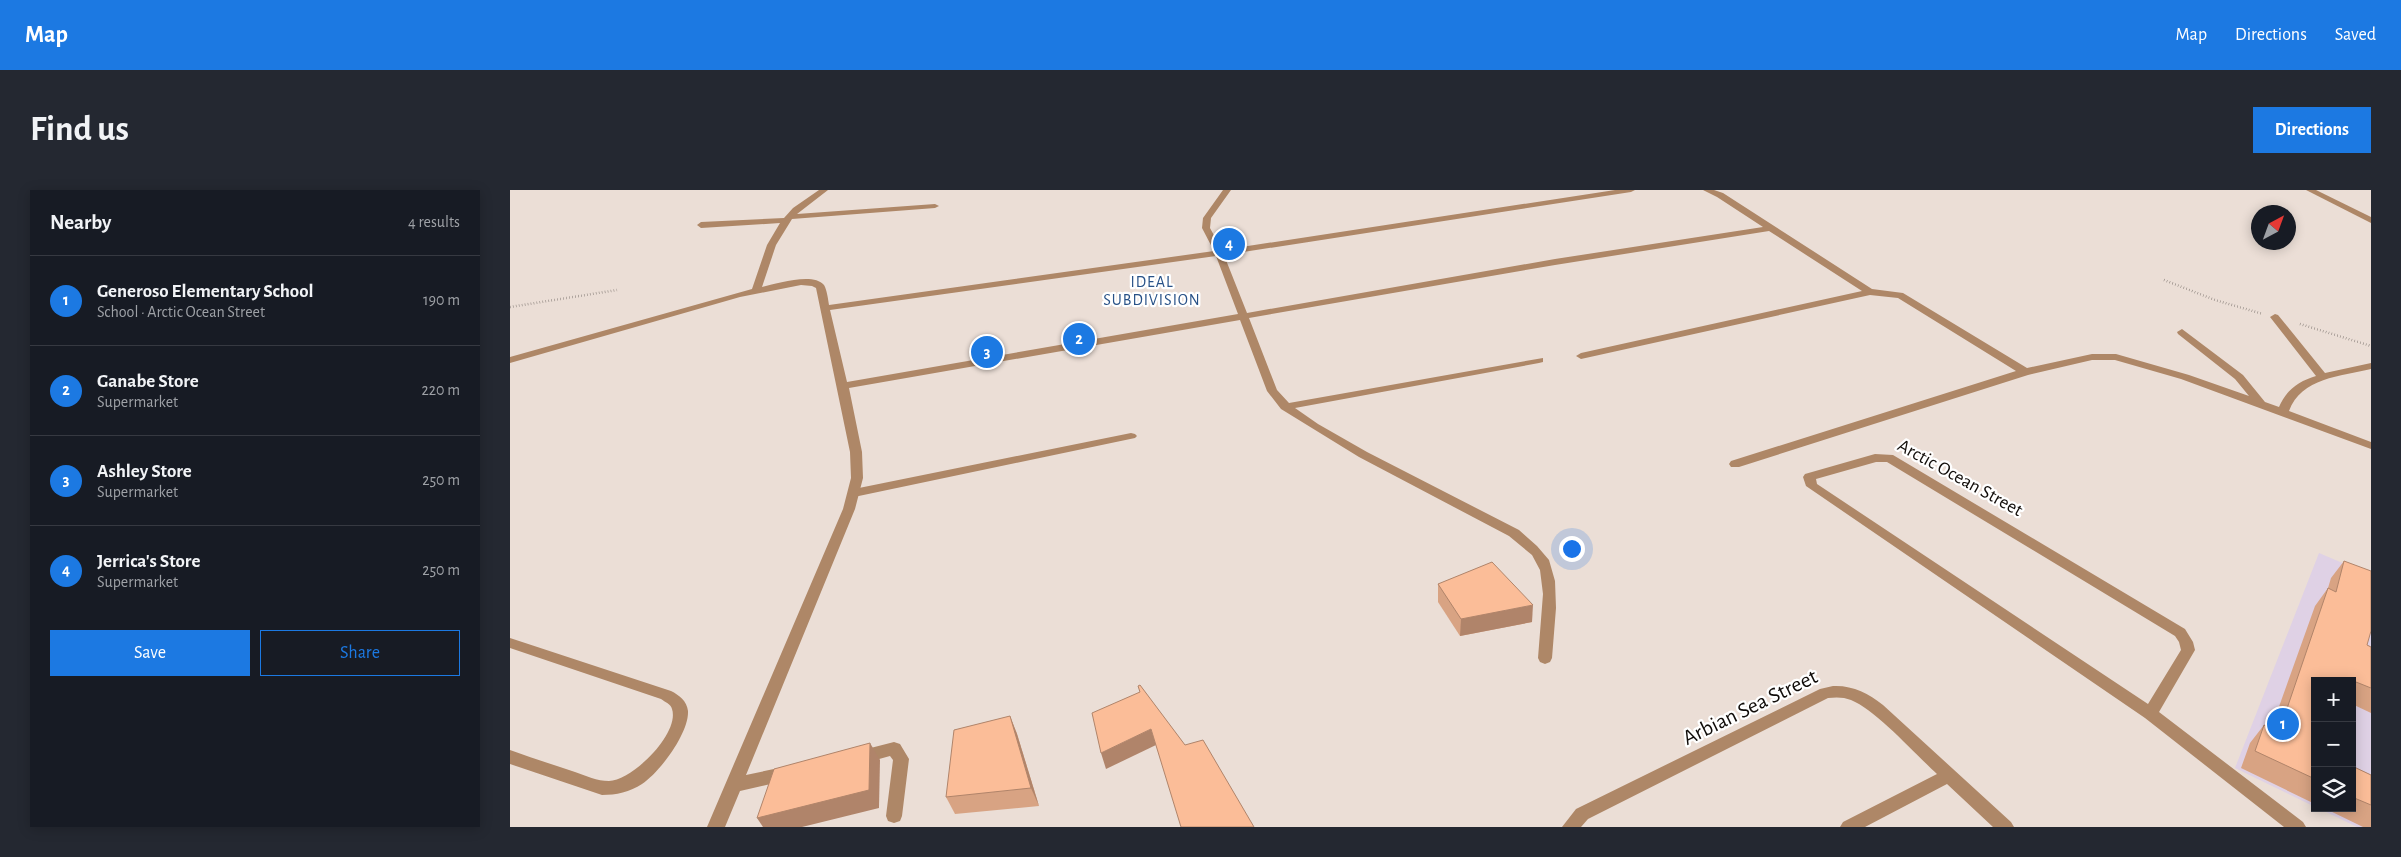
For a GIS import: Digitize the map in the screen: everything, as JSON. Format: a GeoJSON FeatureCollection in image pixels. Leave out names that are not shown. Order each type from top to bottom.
{"type":"FeatureCollection","features":[{"type":"Feature","properties":{"kind":"street"},"geometry":{"type":"LineString","coordinates":[[756,290],[768,247],[789,218],[824,190]]}},
{"type":"Feature","properties":{"kind":"street"},"geometry":{"type":"LineString","coordinates":[[1227,190],[1205,223],[1219,253],[1272,391],[1285,407],[1300,418],[1373,461],[1514,533],[1530,546],[1542,560],[1548,574],[1548,627],[1545,658]]}},
{"type":"Feature","properties":{"kind":"street"},"geometry":{"type":"LineString","coordinates":[[825,308],[1219,253],[1631,190]]}},
{"type":"Feature","properties":{"kind":"street"},"geometry":{"type":"LineString","coordinates":[[1706,190],[1720,194],[1870,292]]}},
{"type":"Feature","properties":{"kind":"street"},"geometry":{"type":"LineString","coordinates":[[2310,190],[2371,220]]}},
{"type":"Feature","properties":{"kind":"street"},"geometry":{"type":"LineString","coordinates":[[701,225],[935,206]]}},
{"type":"Feature","properties":{"kind":"street"},"geometry":{"type":"LineString","coordinates":[[843,386],[1555,262],[1770,228]]}},
{"type":"Feature","properties":{"kind":"street"},"geometry":{"type":"LineString","coordinates":[[510,360],[756,290],[801,282],[814,283],[820,287],[843,386],[858,466],[854,493],[811,603],[716,827]]}},
{"type":"Feature","properties":{"kind":"street"},"geometry":{"type":"LineString","coordinates":[[1581,356],[1870,292],[1900,295],[2026,372]]}},
{"type":"Feature","properties":{"kind":"street"},"geometry":{"type":"LineString","coordinates":[[2275,317],[2324,377]]}},
{"type":"Feature","properties":{"kind":"street"},"geometry":{"type":"LineString","coordinates":[[2182,332],[2239,377],[2262,404]]}},
{"type":"Feature","properties":{"kind":"street"},"geometry":{"type":"LineString","coordinates":[[1735,464],[2026,372],[2092,357],[2116,357],[2186,377],[2371,446]]}},
{"type":"Feature","properties":{"kind":"street"},"geometry":{"type":"LineString","coordinates":[[1285,407],[1539,360]]}},
{"type":"Feature","properties":{"kind":"street"},"geometry":{"type":"LineString","coordinates":[[2283,412],[2292,393],[2324,377],[2371,366]]}},
{"type":"Feature","properties":{"kind":"street"},"geometry":{"type":"LineString","coordinates":[[854,493],[1131,436]]}},
{"type":"Feature","properties":{"kind":"street","name":"Arctic Ocean Street"},"geometry":{"type":"LineString","coordinates":[[2150,714],[2188,650],[2188,642],[2183,635],[2170,625],[1896,461],[1875,458],[1809,478],[1812,486],[2150,714],[2297,827]]}},
{"type":"Feature","properties":{"kind":"street"},"geometry":{"type":"LineString","coordinates":[[510,643],[666,695],[675,700],[680,712],[679,722],[661,754],[642,775],[616,789],[602,788],[510,757]]}},
{"type":"Feature","properties":{"kind":"street","name":"Arbian Sea Street"},"geometry":{"type":"LineString","coordinates":[[1571,827],[1582,814],[1817,697],[1837,690],[1849,691],[1871,703],[2005,827]]}},
{"type":"Feature","properties":{"kind":"street"},"geometry":{"type":"LineString","coordinates":[[847,760],[894,749],[901,759],[894,816]]}},
{"type":"Feature","properties":{"kind":"street"},"geometry":{"type":"LineString","coordinates":[[734,785],[800,770]]}},
{"type":"Feature","properties":{"kind":"street"},"geometry":{"type":"LineString","coordinates":[[1849,827],[1950,775]]}},
{"type":"Feature","properties":{"kind":"path"},"geometry":{"type":"LineString","coordinates":[[510,307],[617,290]]}},
{"type":"Feature","properties":{"kind":"shaded area"},"geometry":{"type":"Polygon","coordinates":[[[2319,553],[2371,575],[2371,827],[2357,827],[2326,812],[2356,812],[2356,677],[2311,677],[2311,805],[2235,768],[2319,553]]]}},
{"type":"Feature","properties":{"kind":"building"},"geometry":{"type":"Polygon","coordinates":[[[2344,561],[2371,571],[2371,631],[2367,645],[2371,647],[2371,688],[2356,682],[2356,677],[2311,677],[2311,777],[2255,751],[2264,725],[2279,732],[2328,588],[2336,592],[2344,561]]]}},
{"type":"Feature","properties":{"kind":"building"},"geometry":{"type":"Polygon","coordinates":[[[1492,562],[1533,605],[1461,619],[1438,584],[1492,562]]]}},
{"type":"Feature","properties":{"kind":"building"},"geometry":{"type":"Polygon","coordinates":[[[1140,685],[1185,745],[1203,740],[1254,827],[1181,827],[1151,729],[1101,753],[1092,713],[1140,692],[1138,686],[1140,685]]]}},
{"type":"Feature","properties":{"kind":"building"},"geometry":{"type":"Polygon","coordinates":[[[1010,716],[1031,788],[946,797],[954,730],[1010,716]]]}},
{"type":"Feature","properties":{"kind":"building"},"geometry":{"type":"Polygon","coordinates":[[[870,743],[869,790],[757,818],[774,769],[870,743]]]}},
{"type":"Feature","properties":{"kind":"building"},"geometry":{"type":"Polygon","coordinates":[[[2356,768],[2371,775],[2371,805],[2356,799],[2356,768]]]}},
{"type":"Feature","properties":{"kind":"place","name":"Jerrica's Store"},"geometry":{"type":"Point","coordinates":[1229,244]}},
{"type":"Feature","properties":{"kind":"place","name":"Ganabe Store"},"geometry":{"type":"Point","coordinates":[1079,339]}},
{"type":"Feature","properties":{"kind":"place","name":"Ashley Store"},"geometry":{"type":"Point","coordinates":[987,352]}},
{"type":"Feature","properties":{"kind":"place","name":"Generoso Elementary School"},"geometry":{"type":"Point","coordinates":[2283,724]}},
{"type":"Feature","properties":{"kind":"district","name":"IDEAL SUBDIVISION"},"geometry":{"type":"Point","coordinates":[1152,291]}}]}
